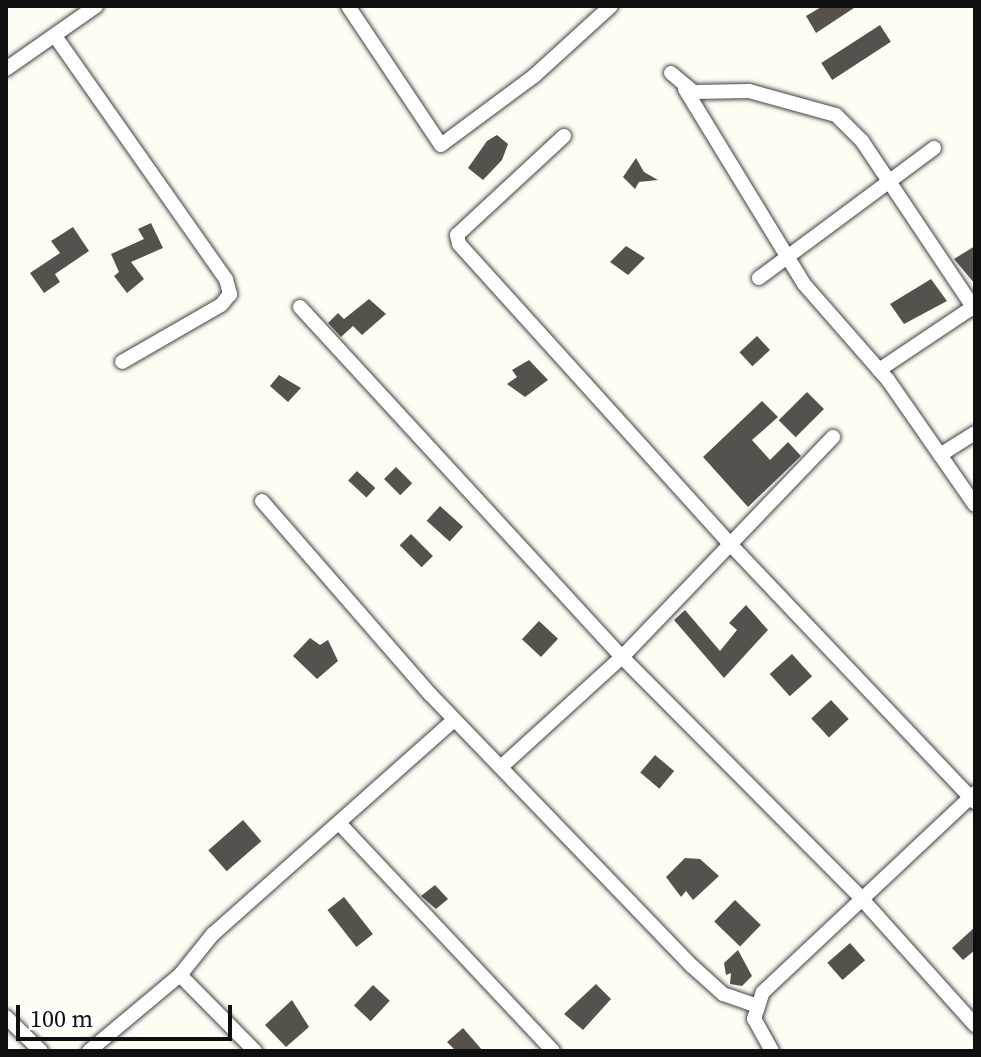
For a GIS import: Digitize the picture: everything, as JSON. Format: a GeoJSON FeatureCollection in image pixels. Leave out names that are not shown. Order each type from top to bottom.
{"type":"FeatureCollection","features":[{"type":"Feature","properties":{"kind":"street"},"geometry":{"type":"LineString","coordinates":[[6,69],[96,6]]}},
{"type":"Feature","properties":{"kind":"street"},"geometry":{"type":"LineString","coordinates":[[348,6],[441,145],[534,76],[611,6]]}},
{"type":"Feature","properties":{"kind":"street"},"geometry":{"type":"LineString","coordinates":[[55,36],[226,279],[230,294],[221,305],[122,362]]}},
{"type":"Feature","properties":{"kind":"street"},"geometry":{"type":"LineString","coordinates":[[671,73],[685,89],[804,284],[879,370],[975,505]]}},
{"type":"Feature","properties":{"kind":"street"},"geometry":{"type":"LineString","coordinates":[[685,89],[749,91],[836,115],[862,141],[974,309],[879,370]]}},
{"type":"Feature","properties":{"kind":"street"},"geometry":{"type":"LineString","coordinates":[[564,136],[457,235],[459,244],[730,544],[974,797],[788,966],[755,1005],[759,1032],[772,1051]]}},
{"type":"Feature","properties":{"kind":"street"},"geometry":{"type":"LineString","coordinates":[[759,278],[934,148]]}},
{"type":"Feature","properties":{"kind":"street"},"geometry":{"type":"LineString","coordinates":[[300,307],[622,657],[861,898],[975,1025]]}},
{"type":"Feature","properties":{"kind":"street"},"geometry":{"type":"LineString","coordinates":[[940,455],[975,433]]}},
{"type":"Feature","properties":{"kind":"street"},"geometry":{"type":"LineString","coordinates":[[501,767],[622,657],[833,437]]}},
{"type":"Feature","properties":{"kind":"street"},"geometry":{"type":"LineString","coordinates":[[262,501],[454,720],[692,966],[723,994],[755,1005]]}},
{"type":"Feature","properties":{"kind":"street"},"geometry":{"type":"LineString","coordinates":[[89,1051],[180,975],[213,934],[454,720]]}},
{"type":"Feature","properties":{"kind":"street"},"geometry":{"type":"LineString","coordinates":[[340,824],[553,1051]]}},
{"type":"Feature","properties":{"kind":"street"},"geometry":{"type":"LineString","coordinates":[[180,975],[255,1051]]}},
{"type":"Feature","properties":{"kind":"street"},"geometry":{"type":"LineString","coordinates":[[6,1017],[41,1051]]}},
{"type":"Feature","properties":{"kind":"building"},"geometry":{"type":"Polygon","coordinates":[[[823,6],[857,6],[816,33],[806,16],[823,6]]]}},
{"type":"Feature","properties":{"kind":"building"},"geometry":{"type":"Polygon","coordinates":[[[880,25],[891,42],[832,80],[821,63],[880,25]]]}},
{"type":"Feature","properties":{"kind":"building"},"geometry":{"type":"Polygon","coordinates":[[[497,135],[508,144],[502,160],[483,180],[468,168],[487,141],[497,135]]]}},
{"type":"Feature","properties":{"kind":"building"},"geometry":{"type":"Polygon","coordinates":[[[636,158],[644,172],[658,180],[639,182],[635,189],[623,177],[636,158]]]}},
{"type":"Feature","properties":{"kind":"building"},"geometry":{"type":"Polygon","coordinates":[[[151,223],[163,248],[131,262],[144,279],[127,293],[114,276],[119,272],[111,254],[144,239],[138,229],[151,223]]]}},
{"type":"Feature","properties":{"kind":"building"},"geometry":{"type":"Polygon","coordinates":[[[73,227],[89,251],[55,274],[60,282],[44,293],[30,273],[60,253],[51,241],[73,227]]]}},
{"type":"Feature","properties":{"kind":"building"},"geometry":{"type":"Polygon","coordinates":[[[626,246],[645,258],[628,275],[610,262],[626,246]]]}},
{"type":"Feature","properties":{"kind":"building"},"geometry":{"type":"Polygon","coordinates":[[[975,246],[975,284],[954,259],[975,246]]]}},
{"type":"Feature","properties":{"kind":"building"},"geometry":{"type":"Polygon","coordinates":[[[931,279],[947,301],[904,324],[890,304],[931,279]]]}},
{"type":"Feature","properties":{"kind":"building"},"geometry":{"type":"Polygon","coordinates":[[[369,299],[386,314],[362,335],[353,326],[341,337],[328,323],[338,313],[344,319],[369,299]]]}},
{"type":"Feature","properties":{"kind":"building"},"geometry":{"type":"Polygon","coordinates":[[[757,336],[770,350],[752,366],[739,352],[757,336]]]}},
{"type":"Feature","properties":{"kind":"building"},"geometry":{"type":"Polygon","coordinates":[[[529,360],[548,380],[525,397],[507,384],[517,377],[512,370],[529,360]]]}},
{"type":"Feature","properties":{"kind":"building"},"geometry":{"type":"Polygon","coordinates":[[[279,375],[301,388],[288,402],[270,386],[279,375]]]}},
{"type":"Feature","properties":{"kind":"building"},"geometry":{"type":"Polygon","coordinates":[[[807,392],[824,409],[796,437],[779,420],[807,392]]]}},
{"type":"Feature","properties":{"kind":"building"},"geometry":{"type":"Polygon","coordinates":[[[762,401],[778,417],[752,440],[770,460],[788,442],[801,456],[748,507],[703,457],[762,401]]]}},
{"type":"Feature","properties":{"kind":"building"},"geometry":{"type":"Polygon","coordinates":[[[396,467],[412,483],[400,495],[384,479],[396,467]]]}},
{"type":"Feature","properties":{"kind":"building"},"geometry":{"type":"Polygon","coordinates":[[[357,471],[375,488],[366,498],[348,481],[357,471]]]}},
{"type":"Feature","properties":{"kind":"building"},"geometry":{"type":"Polygon","coordinates":[[[440,506],[463,527],[450,542],[427,521],[440,506]]]}},
{"type":"Feature","properties":{"kind":"building"},"geometry":{"type":"Polygon","coordinates":[[[411,534],[433,556],[422,567],[400,545],[411,534]]]}},
{"type":"Feature","properties":{"kind":"building"},"geometry":{"type":"Polygon","coordinates":[[[746,605],[768,630],[724,678],[674,620],[685,610],[720,651],[737,630],[729,623],[746,605]]]}},
{"type":"Feature","properties":{"kind":"building"},"geometry":{"type":"Polygon","coordinates":[[[539,621],[558,639],[541,657],[522,639],[539,621]]]}},
{"type":"Feature","properties":{"kind":"building"},"geometry":{"type":"Polygon","coordinates":[[[310,638],[320,645],[328,640],[338,661],[317,679],[293,656],[310,638]]]}},
{"type":"Feature","properties":{"kind":"building"},"geometry":{"type":"Polygon","coordinates":[[[792,654],[812,676],[790,696],[770,674],[792,654]]]}},
{"type":"Feature","properties":{"kind":"building"},"geometry":{"type":"Polygon","coordinates":[[[831,700],[849,719],[829,737],[811,718],[831,700]]]}},
{"type":"Feature","properties":{"kind":"building"},"geometry":{"type":"Polygon","coordinates":[[[655,755],[674,771],[659,789],[640,773],[655,755]]]}},
{"type":"Feature","properties":{"kind":"building"},"geometry":{"type":"Polygon","coordinates":[[[243,820],[261,841],[227,871],[208,850],[243,820]]]}},
{"type":"Feature","properties":{"kind":"building"},"geometry":{"type":"Polygon","coordinates":[[[685,858],[700,859],[719,876],[693,900],[686,891],[681,897],[666,877],[685,858]]]}},
{"type":"Feature","properties":{"kind":"building"},"geometry":{"type":"Polygon","coordinates":[[[435,885],[448,899],[436,909],[421,896],[435,885]]]}},
{"type":"Feature","properties":{"kind":"building"},"geometry":{"type":"Polygon","coordinates":[[[344,897],[373,934],[356,947],[327,910],[344,897]]]}},
{"type":"Feature","properties":{"kind":"building"},"geometry":{"type":"Polygon","coordinates":[[[735,900],[761,925],[740,947],[714,922],[735,900]]]}},
{"type":"Feature","properties":{"kind":"building"},"geometry":{"type":"Polygon","coordinates":[[[975,927],[975,950],[963,960],[952,948],[975,927]]]}},
{"type":"Feature","properties":{"kind":"building"},"geometry":{"type":"Polygon","coordinates":[[[850,943],[865,960],[842,980],[827,963],[850,943]]]}},
{"type":"Feature","properties":{"kind":"building"},"geometry":{"type":"Polygon","coordinates":[[[738,950],[752,976],[742,986],[730,984],[731,973],[726,975],[724,963],[738,950]]]}},
{"type":"Feature","properties":{"kind":"building"},"geometry":{"type":"Polygon","coordinates":[[[596,984],[611,999],[583,1030],[564,1014],[596,984]]]}},
{"type":"Feature","properties":{"kind":"building"},"geometry":{"type":"Polygon","coordinates":[[[373,985],[390,1001],[371,1021],[354,1005],[373,985]]]}},
{"type":"Feature","properties":{"kind":"building"},"geometry":{"type":"Polygon","coordinates":[[[292,1000],[309,1027],[286,1047],[265,1025],[292,1000]]]}},
{"type":"Feature","properties":{"kind":"building"},"geometry":{"type":"Polygon","coordinates":[[[463,1028],[483,1051],[456,1051],[447,1042],[463,1028]]]}}]}
